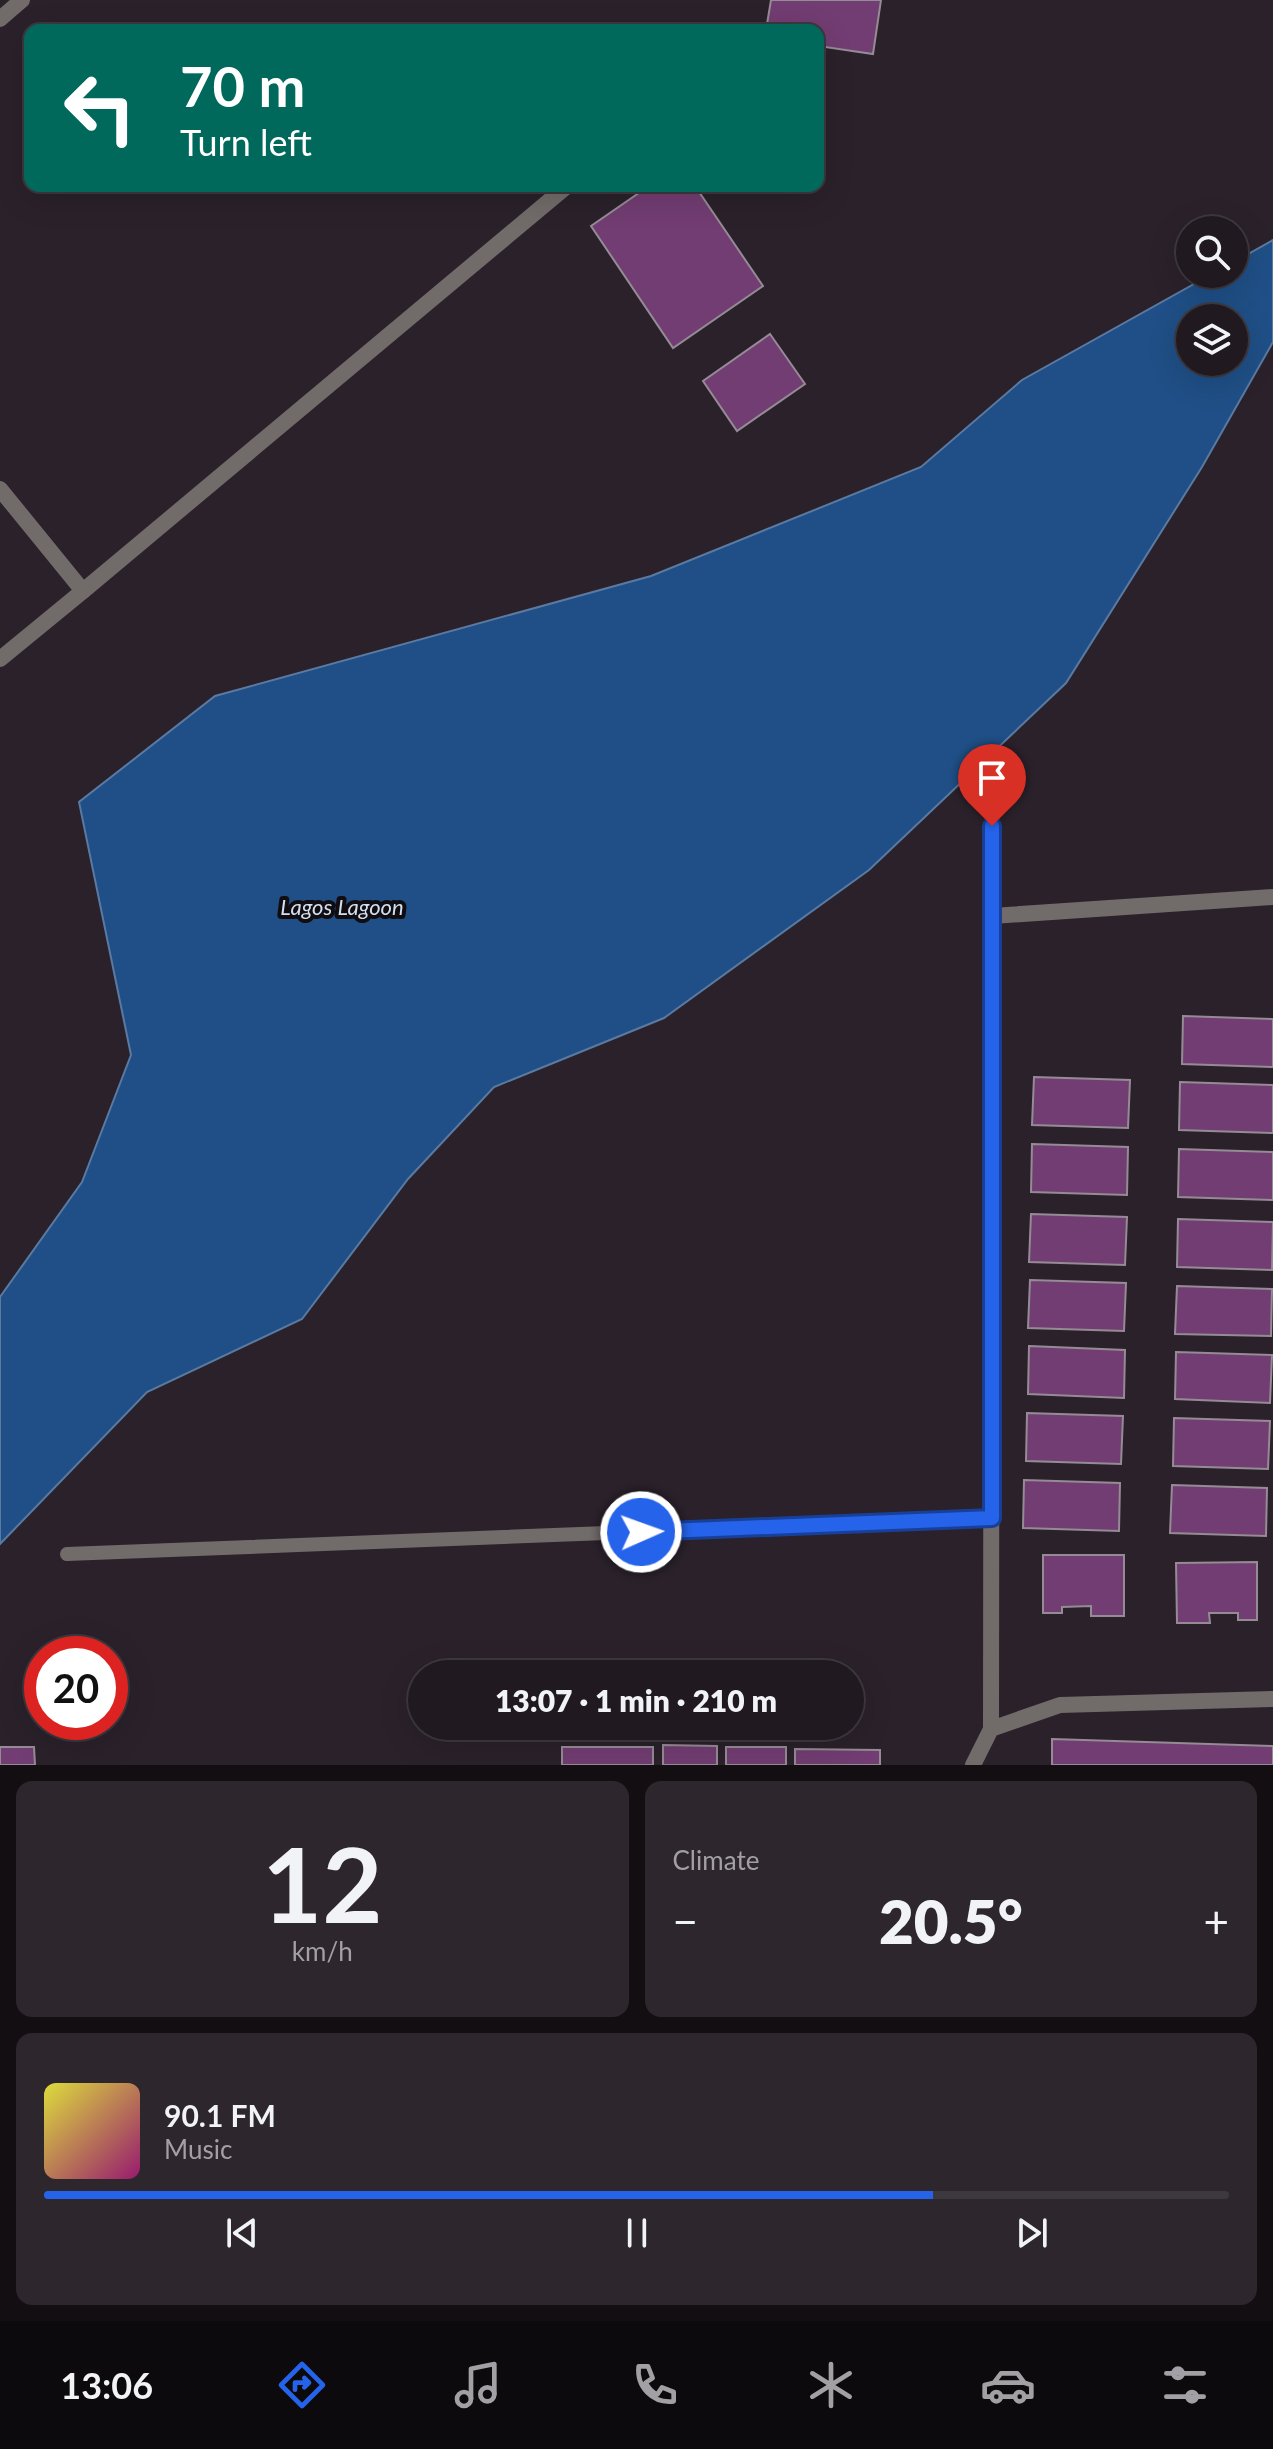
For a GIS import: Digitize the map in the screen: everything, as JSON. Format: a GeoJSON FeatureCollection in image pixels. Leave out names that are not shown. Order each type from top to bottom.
{"type":"FeatureCollection","features":[{"type":"Feature","properties":{"kind":"street"},"geometry":{"type":"LineString","coordinates":[[0,19],[22,0]]}},
{"type":"Feature","properties":{"kind":"street"},"geometry":{"type":"LineString","coordinates":[[0,659],[560,192]]}},
{"type":"Feature","properties":{"kind":"street"},"geometry":{"type":"LineString","coordinates":[[0,489],[83,591]]}},
{"type":"Feature","properties":{"kind":"street"},"geometry":{"type":"LineString","coordinates":[[973,1765],[991,1729],[992,826]]}},
{"type":"Feature","properties":{"kind":"street"},"geometry":{"type":"LineString","coordinates":[[992,916],[1273,897]]}},
{"type":"Feature","properties":{"kind":"street"},"geometry":{"type":"LineString","coordinates":[[991,1729],[1060,1705],[1273,1699]]}},
{"type":"Feature","properties":{"kind":"lane"},"geometry":{"type":"LineString","coordinates":[[67,1554],[992,1518]]}},
{"type":"Feature","properties":{"kind":"water","name":"Lagos Lagoon"},"geometry":{"type":"Polygon","coordinates":[[[1273,240],[1273,342],[1202,467],[1066,683],[869,870],[664,1018],[494,1087],[408,1179],[302,1319],[147,1392],[0,1544],[0,1297],[82,1182],[131,1055],[79,802],[215,696],[651,576],[921,467],[1022,380],[1187,288],[1248,288],[1248,254],[1273,240]]]}},
{"type":"Feature","properties":{"kind":"building"},"geometry":{"type":"Polygon","coordinates":[[[771,0],[881,0],[873,54],[824,47],[824,24],[767,24],[771,0]]]}},
{"type":"Feature","properties":{"kind":"building"},"geometry":{"type":"Polygon","coordinates":[[[640,192],[699,192],[763,286],[673,348],[591,226],[640,192]]]}},
{"type":"Feature","properties":{"kind":"building"},"geometry":{"type":"Polygon","coordinates":[[[770,334],[805,384],[737,431],[703,381],[770,334]]]}},
{"type":"Feature","properties":{"kind":"building"},"geometry":{"type":"Polygon","coordinates":[[[1183,1016],[1273,1019],[1273,1067],[1182,1064],[1183,1016]]]}},
{"type":"Feature","properties":{"kind":"building"},"geometry":{"type":"Polygon","coordinates":[[[1034,1077],[1130,1080],[1128,1128],[1032,1125],[1034,1077]]]}},
{"type":"Feature","properties":{"kind":"building"},"geometry":{"type":"Polygon","coordinates":[[[1180,1082],[1273,1085],[1273,1133],[1179,1130],[1180,1082]]]}},
{"type":"Feature","properties":{"kind":"building"},"geometry":{"type":"Polygon","coordinates":[[[1032,1144],[1128,1147],[1127,1195],[1031,1192],[1032,1144]]]}},
{"type":"Feature","properties":{"kind":"building"},"geometry":{"type":"Polygon","coordinates":[[[1179,1149],[1273,1152],[1273,1200],[1178,1197],[1179,1149]]]}},
{"type":"Feature","properties":{"kind":"building"},"geometry":{"type":"Polygon","coordinates":[[[1031,1214],[1127,1217],[1125,1265],[1029,1262],[1031,1214]]]}},
{"type":"Feature","properties":{"kind":"building"},"geometry":{"type":"Polygon","coordinates":[[[1178,1219],[1273,1222],[1272,1270],[1177,1267],[1178,1219]]]}},
{"type":"Feature","properties":{"kind":"building"},"geometry":{"type":"Polygon","coordinates":[[[1030,1280],[1126,1283],[1124,1331],[1028,1328],[1030,1280]]]}},
{"type":"Feature","properties":{"kind":"building"},"geometry":{"type":"Polygon","coordinates":[[[1177,1286],[1272,1289],[1271,1336],[1175,1334],[1177,1286]]]}},
{"type":"Feature","properties":{"kind":"building"},"geometry":{"type":"Polygon","coordinates":[[[1029,1346],[1125,1350],[1124,1398],[1028,1394],[1029,1346]]]}},
{"type":"Feature","properties":{"kind":"building"},"geometry":{"type":"Polygon","coordinates":[[[1176,1352],[1272,1355],[1270,1403],[1175,1399],[1176,1352]]]}},
{"type":"Feature","properties":{"kind":"building"},"geometry":{"type":"Polygon","coordinates":[[[1027,1413],[1123,1416],[1121,1464],[1026,1461],[1027,1413]]]}},
{"type":"Feature","properties":{"kind":"building"},"geometry":{"type":"Polygon","coordinates":[[[1174,1418],[1270,1421],[1268,1469],[1173,1466],[1174,1418]]]}},
{"type":"Feature","properties":{"kind":"building"},"geometry":{"type":"Polygon","coordinates":[[[1024,1480],[1120,1483],[1119,1531],[1023,1528],[1024,1480]]]}},
{"type":"Feature","properties":{"kind":"building"},"geometry":{"type":"Polygon","coordinates":[[[1172,1485],[1267,1488],[1266,1536],[1170,1533],[1172,1485]]]}},
{"type":"Feature","properties":{"kind":"building"},"geometry":{"type":"Polygon","coordinates":[[[1043,1555],[1124,1555],[1124,1616],[1091,1616],[1091,1606],[1062,1607],[1062,1613],[1043,1613],[1043,1555]]]}},
{"type":"Feature","properties":{"kind":"building"},"geometry":{"type":"Polygon","coordinates":[[[1257,1562],[1257,1620],[1238,1620],[1238,1613],[1209,1613],[1210,1623],[1177,1623],[1176,1563],[1257,1562]]]}},
{"type":"Feature","properties":{"kind":"building"},"geometry":{"type":"Polygon","coordinates":[[[1052,1739],[1273,1746],[1273,1765],[1052,1765],[1052,1739]]]}},
{"type":"Feature","properties":{"kind":"building"},"geometry":{"type":"Polygon","coordinates":[[[663,1745],[717,1746],[717,1765],[663,1765],[663,1745]]]}},
{"type":"Feature","properties":{"kind":"building"},"geometry":{"type":"Polygon","coordinates":[[[0,1747],[34,1747],[35,1765],[0,1765],[0,1747]]]}},
{"type":"Feature","properties":{"kind":"building"},"geometry":{"type":"Polygon","coordinates":[[[562,1747],[653,1747],[653,1765],[562,1765],[562,1747]]]}},
{"type":"Feature","properties":{"kind":"building"},"geometry":{"type":"Polygon","coordinates":[[[726,1747],[786,1747],[786,1765],[726,1765],[726,1747]]]}},
{"type":"Feature","properties":{"kind":"building"},"geometry":{"type":"Polygon","coordinates":[[[795,1749],[880,1750],[880,1765],[795,1765],[795,1749]]]}},
{"type":"Feature","properties":{"kind":"route"},"geometry":{"type":"LineString","coordinates":[[641,1532],[992,1518],[992,826]]}}]}
